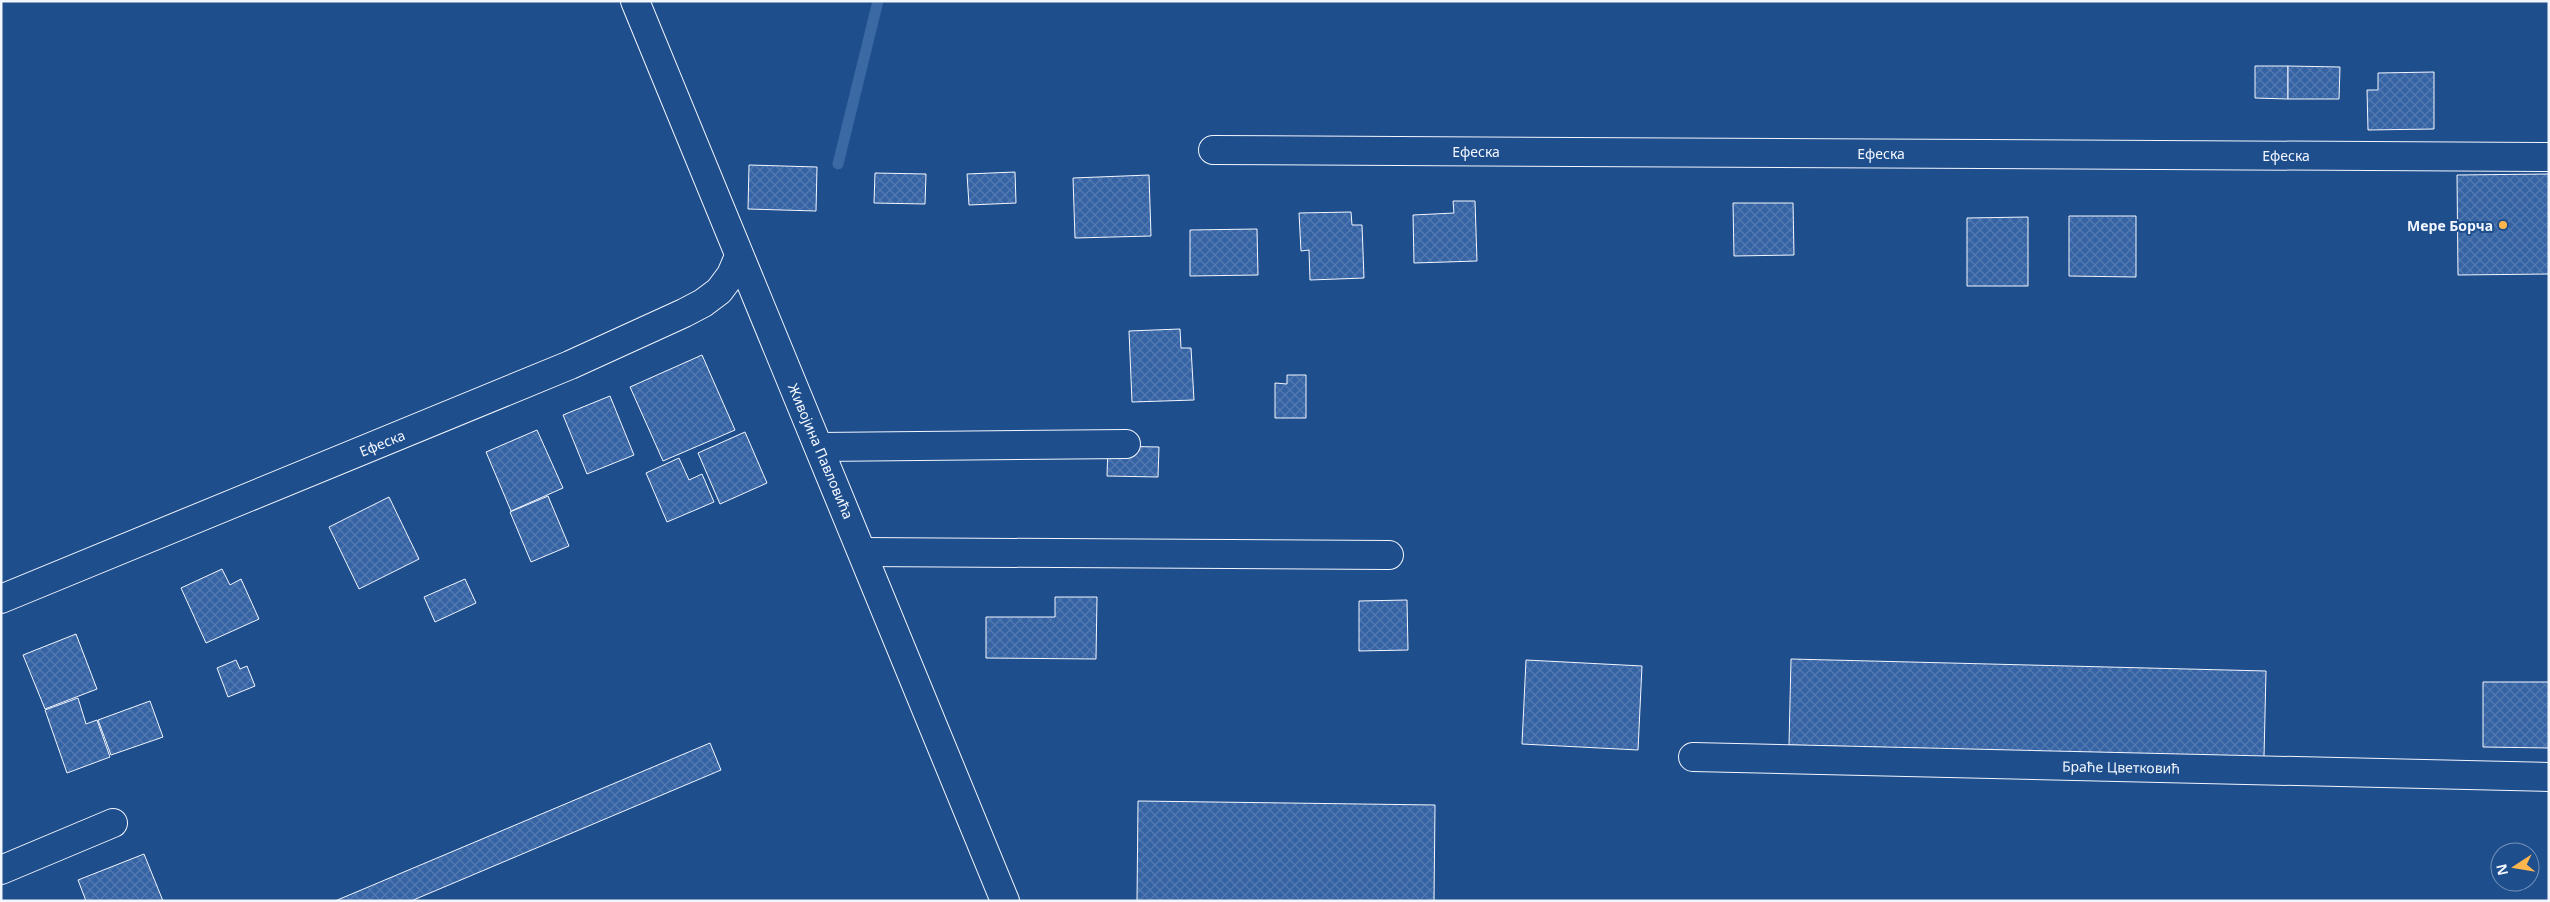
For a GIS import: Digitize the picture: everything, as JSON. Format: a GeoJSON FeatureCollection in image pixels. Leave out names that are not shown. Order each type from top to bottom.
{"type":"FeatureCollection","features":[{"type":"Feature","properties":{"kind":"street","name":"Живојина Павловића"},"geometry":{"type":"LineString","coordinates":[[635,1],[739,256],[864,552],[1005,901]]}},
{"type":"Feature","properties":{"kind":"street","name":"Ефеска"},"geometry":{"type":"LineString","coordinates":[[1213,150],[2549,157]]}},
{"type":"Feature","properties":{"kind":"street","name":"Ефеска"},"geometry":{"type":"LineString","coordinates":[[1,599],[570,365],[684,313],[703,303],[718,290],[731,275],[739,256]]}},
{"type":"Feature","properties":{"kind":"street"},"geometry":{"type":"LineString","coordinates":[[819,447],[1126,444]]}},
{"type":"Feature","properties":{"kind":"street"},"geometry":{"type":"LineString","coordinates":[[864,552],[1389,555]]}},
{"type":"Feature","properties":{"kind":"street","name":"Браће Цветковић"},"geometry":{"type":"LineString","coordinates":[[1693,757],[2549,777]]}},
{"type":"Feature","properties":{"kind":"street"},"geometry":{"type":"LineString","coordinates":[[1,870],[113,823]]}},
{"type":"Feature","properties":{"kind":"building"},"geometry":{"type":"Polygon","coordinates":[[[2255,66],[2288,66],[2288,99],[2255,98],[2255,66]]]}},
{"type":"Feature","properties":{"kind":"building"},"geometry":{"type":"Polygon","coordinates":[[[2288,66],[2340,67],[2339,99],[2288,99],[2288,66]]]}},
{"type":"Feature","properties":{"kind":"building"},"geometry":{"type":"Polygon","coordinates":[[[2434,72],[2434,129],[2368,130],[2367,90],[2378,90],[2378,73],[2434,72]]]}},
{"type":"Feature","properties":{"kind":"building"},"geometry":{"type":"Polygon","coordinates":[[[749,165],[817,167],[816,211],[748,209],[749,165]]]}},
{"type":"Feature","properties":{"kind":"building"},"geometry":{"type":"Polygon","coordinates":[[[1015,172],[1016,203],[969,205],[967,174],[1015,172]]]}},
{"type":"Feature","properties":{"kind":"building"},"geometry":{"type":"Polygon","coordinates":[[[875,173],[926,174],[925,204],[874,203],[875,173]]]}},
{"type":"Feature","properties":{"kind":"building","name":"Мере Борча"},"geometry":{"type":"Polygon","coordinates":[[[2549,174],[2549,274],[2458,275],[2457,175],[2549,174]]]}},
{"type":"Feature","properties":{"kind":"building"},"geometry":{"type":"Polygon","coordinates":[[[1149,175],[1151,236],[1075,238],[1073,178],[1149,175]]]}},
{"type":"Feature","properties":{"kind":"building"},"geometry":{"type":"Polygon","coordinates":[[[1453,201],[1475,201],[1477,261],[1414,263],[1413,215],[1454,213],[1453,201]]]}},
{"type":"Feature","properties":{"kind":"building"},"geometry":{"type":"Polygon","coordinates":[[[1733,203],[1793,203],[1794,255],[1734,256],[1733,203]]]}},
{"type":"Feature","properties":{"kind":"building"},"geometry":{"type":"Polygon","coordinates":[[[1351,212],[1352,225],[1362,225],[1364,278],[1310,280],[1309,250],[1301,251],[1299,213],[1351,212]]]}},
{"type":"Feature","properties":{"kind":"building"},"geometry":{"type":"Polygon","coordinates":[[[2069,216],[2136,216],[2136,277],[2069,276],[2069,216]]]}},
{"type":"Feature","properties":{"kind":"building"},"geometry":{"type":"Polygon","coordinates":[[[2028,217],[2028,286],[1967,286],[1967,218],[2028,217]]]}},
{"type":"Feature","properties":{"kind":"building"},"geometry":{"type":"Polygon","coordinates":[[[1257,229],[1258,275],[1190,276],[1190,230],[1257,229]]]}},
{"type":"Feature","properties":{"kind":"building"},"geometry":{"type":"Polygon","coordinates":[[[1180,329],[1181,348],[1191,348],[1194,400],[1132,402],[1129,331],[1180,329]]]}},
{"type":"Feature","properties":{"kind":"building"},"geometry":{"type":"Polygon","coordinates":[[[702,355],[735,430],[663,461],[630,387],[702,355]]]}},
{"type":"Feature","properties":{"kind":"building"},"geometry":{"type":"Polygon","coordinates":[[[1287,375],[1306,375],[1306,418],[1275,418],[1275,383],[1287,384],[1287,375]]]}},
{"type":"Feature","properties":{"kind":"building"},"geometry":{"type":"Polygon","coordinates":[[[610,396],[634,455],[587,474],[563,415],[610,396]]]}},
{"type":"Feature","properties":{"kind":"building"},"geometry":{"type":"Polygon","coordinates":[[[537,430],[563,488],[511,511],[486,452],[537,430]]]}},
{"type":"Feature","properties":{"kind":"building"},"geometry":{"type":"Polygon","coordinates":[[[745,432],[767,483],[720,504],[698,453],[745,432]]]}},
{"type":"Feature","properties":{"kind":"building"},"geometry":{"type":"Polygon","coordinates":[[[1108,446],[1159,447],[1158,477],[1107,476],[1108,446]]]}},
{"type":"Feature","properties":{"kind":"building"},"geometry":{"type":"Polygon","coordinates":[[[679,458],[689,480],[702,474],[714,502],[667,522],[646,473],[679,458]]]}},
{"type":"Feature","properties":{"kind":"building"},"geometry":{"type":"Polygon","coordinates":[[[548,496],[569,546],[531,562],[510,512],[548,496]]]}},
{"type":"Feature","properties":{"kind":"building"},"geometry":{"type":"Polygon","coordinates":[[[389,497],[419,559],[359,589],[329,527],[389,497]]]}},
{"type":"Feature","properties":{"kind":"building"},"geometry":{"type":"Polygon","coordinates":[[[222,569],[230,585],[241,579],[259,619],[206,643],[181,588],[222,569]]]}},
{"type":"Feature","properties":{"kind":"building"},"geometry":{"type":"Polygon","coordinates":[[[465,579],[476,603],[435,622],[424,597],[465,579]]]}},
{"type":"Feature","properties":{"kind":"building"},"geometry":{"type":"Polygon","coordinates":[[[1055,597],[1097,597],[1096,659],[986,658],[986,617],[1055,617],[1055,597]]]}},
{"type":"Feature","properties":{"kind":"building"},"geometry":{"type":"Polygon","coordinates":[[[1407,600],[1408,650],[1359,651],[1359,601],[1407,600]]]}},
{"type":"Feature","properties":{"kind":"building"},"geometry":{"type":"Polygon","coordinates":[[[76,634],[97,689],[45,709],[23,655],[76,634]]]}},
{"type":"Feature","properties":{"kind":"building"},"geometry":{"type":"Polygon","coordinates":[[[1791,659],[2266,671],[2264,757],[1789,745],[1791,659]]]}},
{"type":"Feature","properties":{"kind":"building"},"geometry":{"type":"Polygon","coordinates":[[[236,660],[240,669],[247,666],[255,686],[228,697],[217,668],[236,660]]]}},
{"type":"Feature","properties":{"kind":"building"},"geometry":{"type":"Polygon","coordinates":[[[1526,660],[1642,666],[1638,750],[1522,744],[1526,660]]]}},
{"type":"Feature","properties":{"kind":"building"},"geometry":{"type":"Polygon","coordinates":[[[2483,682],[2549,682],[2549,748],[2483,747],[2483,682]]]}},
{"type":"Feature","properties":{"kind":"building"},"geometry":{"type":"Polygon","coordinates":[[[78,698],[86,724],[97,720],[110,757],[67,773],[45,710],[78,698]]]}},
{"type":"Feature","properties":{"kind":"building"},"geometry":{"type":"Polygon","coordinates":[[[150,701],[163,737],[111,755],[98,720],[150,701]]]}},
{"type":"Feature","properties":{"kind":"building"},"geometry":{"type":"Polygon","coordinates":[[[710,743],[721,770],[411,901],[335,901],[710,743]]]}},
{"type":"Feature","properties":{"kind":"building"},"geometry":{"type":"Polygon","coordinates":[[[1138,801],[1435,805],[1434,901],[1137,901],[1138,801]]]}},
{"type":"Feature","properties":{"kind":"building"},"geometry":{"type":"Polygon","coordinates":[[[144,854],[163,901],[86,901],[78,880],[144,854]]]}},
{"type":"Feature","properties":{"kind":"waterway"},"geometry":{"type":"LineString","coordinates":[[838,164],[878,1]]}},
{"type":"Feature","properties":{"kind":"place","name":"Мере Борча"},"geometry":{"type":"Point","coordinates":[2503,225]}}]}
